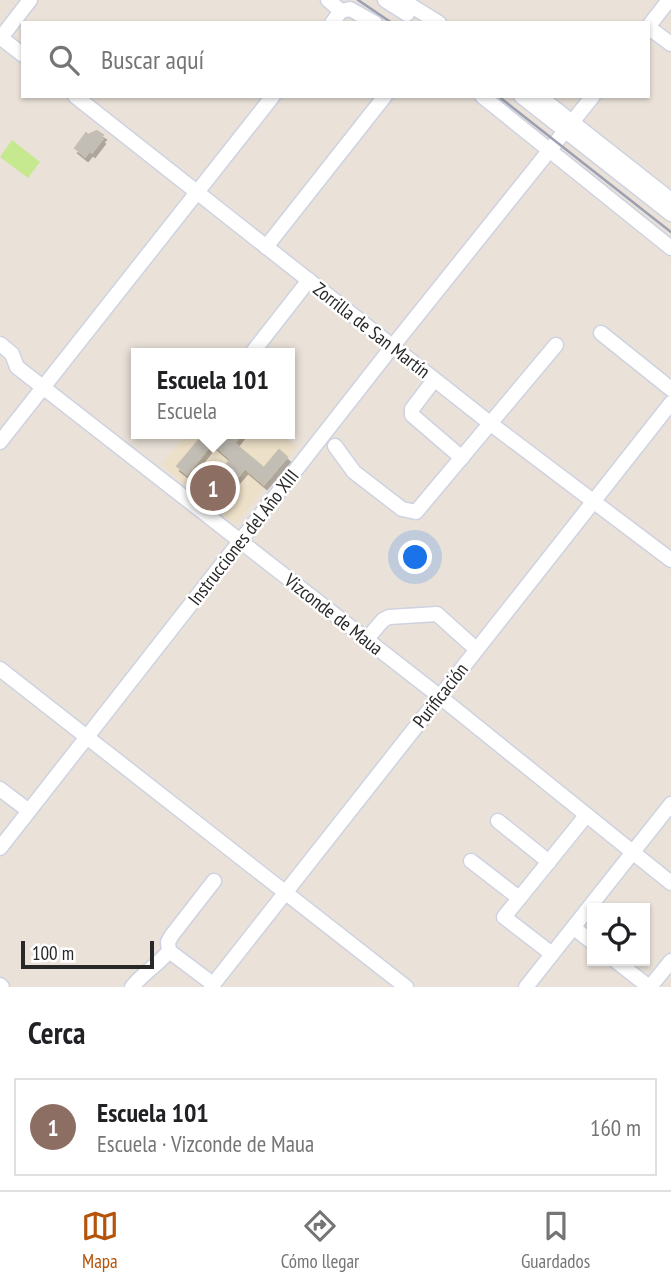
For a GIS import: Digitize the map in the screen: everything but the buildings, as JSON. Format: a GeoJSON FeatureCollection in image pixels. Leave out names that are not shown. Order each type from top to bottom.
{"type":"FeatureCollection","features":[{"type":"Feature","properties":{"kind":"street"},"geometry":{"type":"LineString","coordinates":[[21,54],[0,38],[30,0]]}},
{"type":"Feature","properties":{"kind":"street"},"geometry":{"type":"LineString","coordinates":[[328,0],[341,11]]}},
{"type":"Feature","properties":{"kind":"street"},"geometry":{"type":"LineString","coordinates":[[385,0],[418,21]]}},
{"type":"Feature","properties":{"kind":"street"},"geometry":{"type":"LineString","coordinates":[[402,0],[436,21]]}},
{"type":"Feature","properties":{"kind":"street"},"geometry":{"type":"LineString","coordinates":[[650,24],[668,0]]}},
{"type":"Feature","properties":{"kind":"street"},"geometry":{"type":"LineString","coordinates":[[334,21],[341,11],[350,9],[371,21]]}},
{"type":"Feature","properties":{"kind":"street"},"geometry":{"type":"LineString","coordinates":[[650,28],[671,44]]}},
{"type":"Feature","properties":{"kind":"street","name":"Zorrilla de San Martín"},"geometry":{"type":"LineString","coordinates":[[78,98],[434,380],[671,560]]}},
{"type":"Feature","properties":{"kind":"street"},"geometry":{"type":"LineString","coordinates":[[0,442],[271,98]]}},
{"type":"Feature","properties":{"kind":"street"},"geometry":{"type":"LineString","coordinates":[[266,247],[383,98]]}},
{"type":"Feature","properties":{"kind":"street"},"geometry":{"type":"LineString","coordinates":[[484,98],[671,248]]}},
{"type":"Feature","properties":{"kind":"street"},"geometry":{"type":"LineString","coordinates":[[524,98],[671,200]]}},
{"type":"Feature","properties":{"kind":"street"},"geometry":{"type":"LineString","coordinates":[[541,98],[568,127],[671,214]]}},
{"type":"Feature","properties":{"kind":"street","name":"Instrucciones del Año XIII"},"geometry":{"type":"LineString","coordinates":[[0,848],[392,347],[591,98]]}},
{"type":"Feature","properties":{"kind":"street"},"geometry":{"type":"LineString","coordinates":[[256,348],[309,281]]}},
{"type":"Feature","properties":{"kind":"street"},"geometry":{"type":"LineString","coordinates":[[601,333],[671,389]]}},
{"type":"Feature","properties":{"kind":"street","name":"Vizconde de Maua"},"geometry":{"type":"LineString","coordinates":[[0,344],[12,354],[17,367],[439,696],[585,817],[671,883]]}},
{"type":"Feature","properties":{"kind":"street"},"geometry":{"type":"LineString","coordinates":[[335,446],[354,472],[402,509],[412,512],[420,510],[556,345]]}},
{"type":"Feature","properties":{"kind":"street"},"geometry":{"type":"LineString","coordinates":[[434,380],[412,409],[412,415],[462,458]]}},
{"type":"Feature","properties":{"kind":"street","name":"Purificación"},"geometry":{"type":"LineString","coordinates":[[212,986],[670,407]]}},
{"type":"Feature","properties":{"kind":"street"},"geometry":{"type":"LineString","coordinates":[[366,640],[383,620],[389,617],[437,614],[476,649]]}},
{"type":"Feature","properties":{"kind":"street"},"geometry":{"type":"LineString","coordinates":[[0,669],[283,896],[406,987]]}},
{"type":"Feature","properties":{"kind":"street"},"geometry":{"type":"LineString","coordinates":[[0,679],[84,739]]}},
{"type":"Feature","properties":{"kind":"street"},"geometry":{"type":"LineString","coordinates":[[0,789],[29,811]]}},
{"type":"Feature","properties":{"kind":"street"},"geometry":{"type":"LineString","coordinates":[[532,985],[552,954],[671,804]]}},
{"type":"Feature","properties":{"kind":"street"},"geometry":{"type":"LineString","coordinates":[[552,954],[504,917],[585,817]]}},
{"type":"Feature","properties":{"kind":"street"},"geometry":{"type":"LineString","coordinates":[[498,821],[549,862]]}},
{"type":"Feature","properties":{"kind":"street"},"geometry":{"type":"LineString","coordinates":[[471,861],[519,898]]}},
{"type":"Feature","properties":{"kind":"street"},"geometry":{"type":"LineString","coordinates":[[132,987],[145,970],[158,966],[169,951],[168,942],[172,934],[215,881]]}},
{"type":"Feature","properties":{"kind":"street"},"geometry":{"type":"LineString","coordinates":[[283,896],[391,987]]}},
{"type":"Feature","properties":{"kind":"street"},"geometry":{"type":"LineString","coordinates":[[574,928],[587,938]]}},
{"type":"Feature","properties":{"kind":"street"},"geometry":{"type":"LineString","coordinates":[[169,951],[212,986]]}},
{"type":"Feature","properties":{"kind":"street"},"geometry":{"type":"LineString","coordinates":[[623,966],[650,987],[671,961]]}},
{"type":"Feature","properties":{"kind":"shaded area"},"geometry":{"type":"Polygon","coordinates":[[[182,439],[287,439],[297,447],[235,525],[161,465],[182,439]]]}},
{"type":"Feature","properties":{"kind":"green space"},"geometry":{"type":"Polygon","coordinates":[[[12,140],[40,162],[28,178],[0,157],[12,140]]]}},
{"type":"Feature","properties":{"kind":"railway"},"geometry":{"type":"LineString","coordinates":[[358,0],[389,21]]}},
{"type":"Feature","properties":{"kind":"railway"},"geometry":{"type":"LineString","coordinates":[[501,98],[671,232]]}},
{"type":"Feature","properties":{"kind":"place","name":"Escuela 101"},"geometry":{"type":"Point","coordinates":[213,488]}}]}
